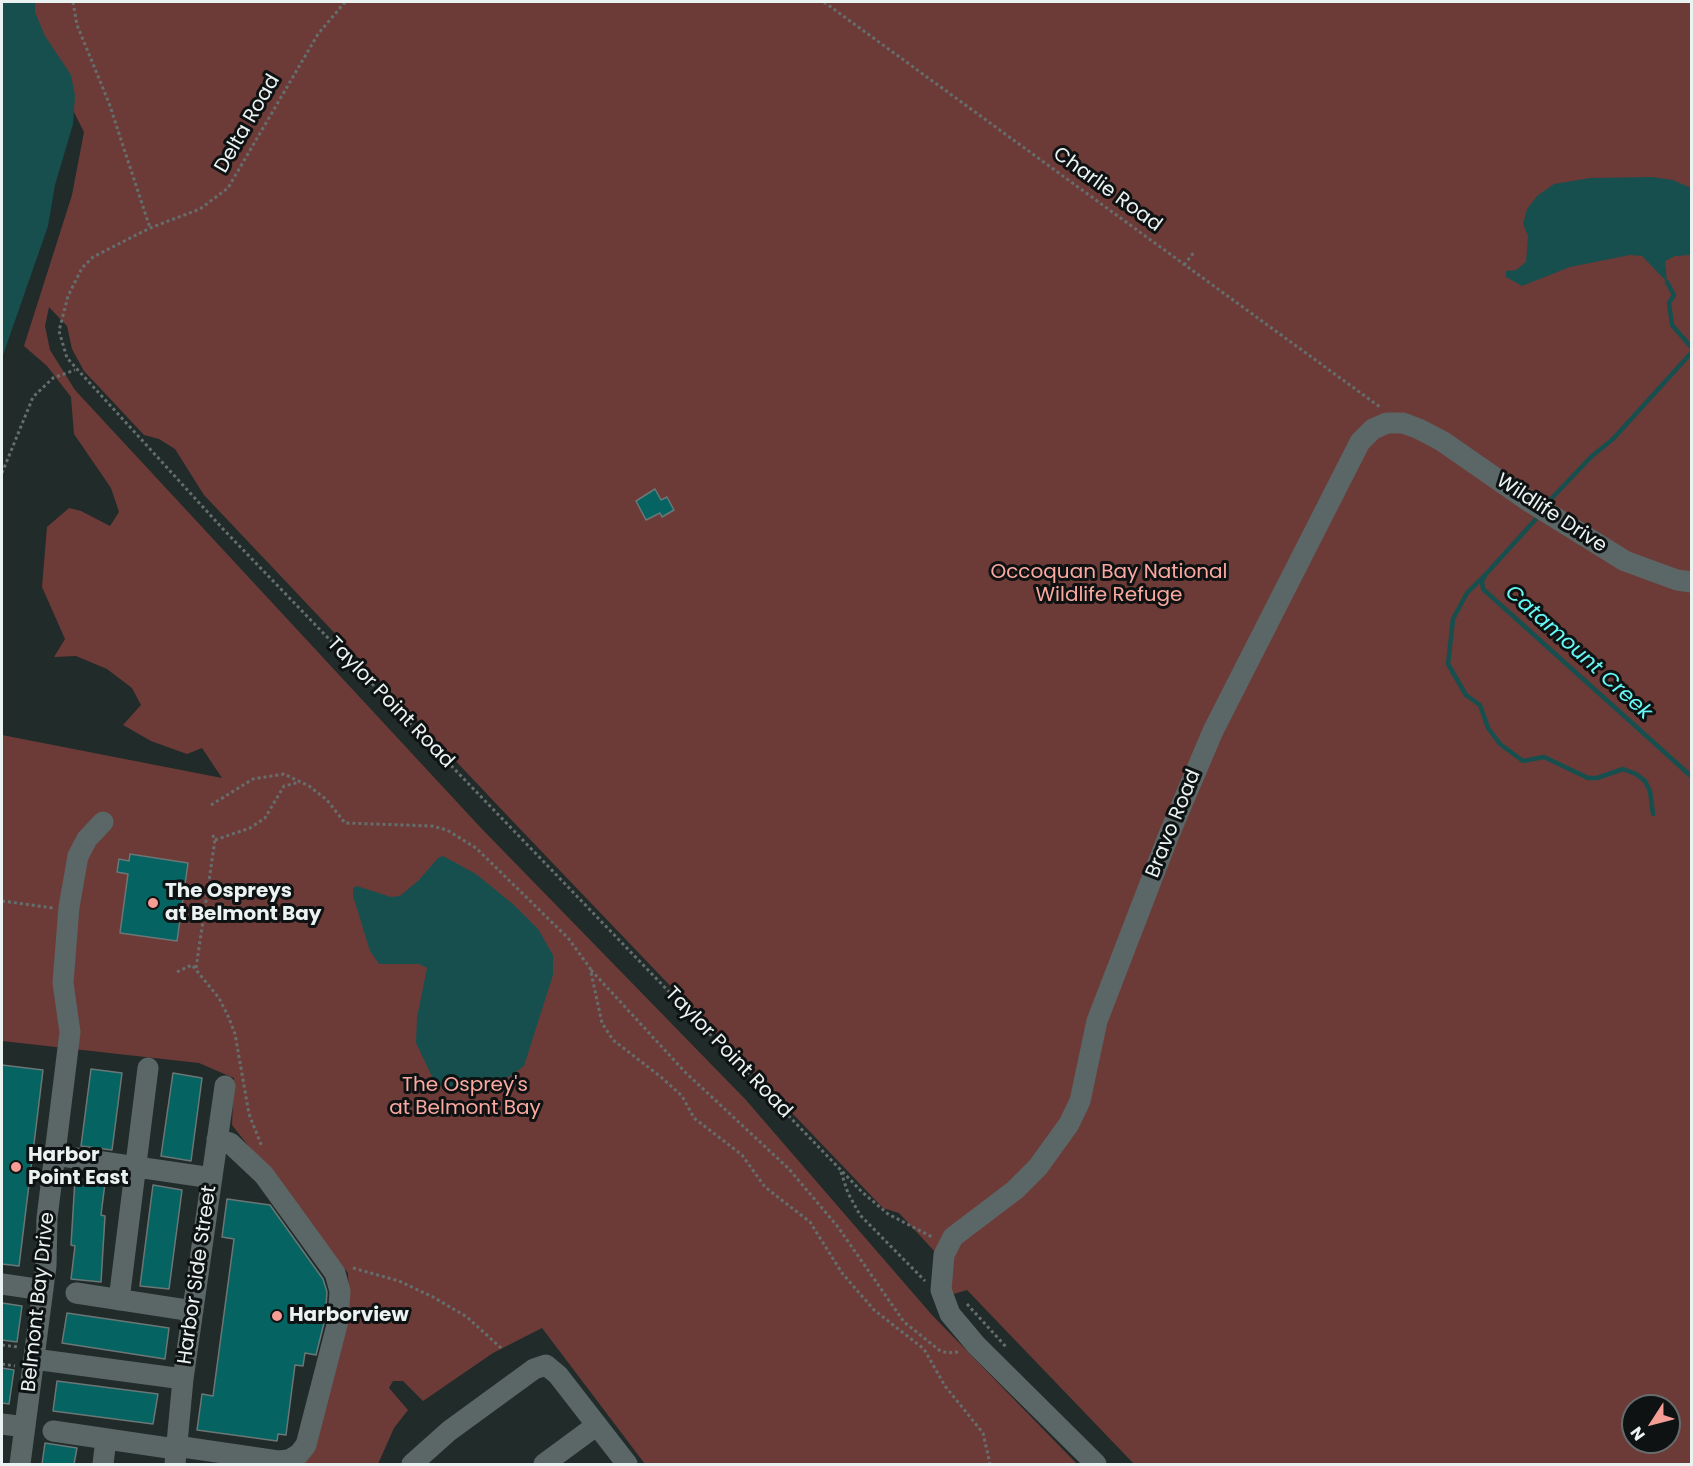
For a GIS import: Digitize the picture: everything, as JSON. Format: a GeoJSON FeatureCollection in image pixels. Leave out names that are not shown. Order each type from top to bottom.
{"type":"FeatureCollection","features":[{"type":"Feature","properties":{"kind":"street","name":"Bravo Road"},"geometry":{"type":"LineString","coordinates":[[947,1244],[960,1230],[1015,1190],[1038,1167],[1069,1125],[1080,1101],[1097,1021],[1168,837],[1222,713],[1360,442],[1373,429],[1387,423],[1403,423],[1419,429]]}},
{"type":"Feature","properties":{"kind":"street","name":"Wildlife Drive"},"geometry":{"type":"LineString","coordinates":[[1419,429],[1625,561],[1677,580],[1692,582]]}},
{"type":"Feature","properties":{"kind":"street","name":"Belmont Bay Drive"},"geometry":{"type":"LineString","coordinates":[[20,1464],[43,1290],[55,1155],[70,1032],[63,983],[69,910],[78,856],[87,839],[103,822]]}},
{"type":"Feature","properties":{"kind":"street"},"geometry":{"type":"LineString","coordinates":[[119,1300],[148,1068]]}},
{"type":"Feature","properties":{"kind":"street","name":"Harbor Side Street"},"geometry":{"type":"LineString","coordinates":[[176,1453],[183,1379],[225,1086]]}},
{"type":"Feature","properties":{"kind":"street"},"geometry":{"type":"LineString","coordinates":[[53,1431],[176,1453],[278,1461],[289,1460],[299,1454],[306,1445],[338,1321],[340,1291],[335,1272],[264,1175],[230,1143],[217,1139]]}},
{"type":"Feature","properties":{"kind":"street"},"geometry":{"type":"LineString","coordinates":[[55,1155],[212,1178]]}},
{"type":"Feature","properties":{"kind":"street"},"geometry":{"type":"LineString","coordinates":[[947,1244],[941,1276],[943,1300],[950,1314],[976,1345],[1096,1464]]}},
{"type":"Feature","properties":{"kind":"street"},"geometry":{"type":"LineString","coordinates":[[2,1284],[43,1290]]}},
{"type":"Feature","properties":{"kind":"street"},"geometry":{"type":"LineString","coordinates":[[76,1293],[193,1311]]}},
{"type":"Feature","properties":{"kind":"street"},"geometry":{"type":"LineString","coordinates":[[34,1359],[183,1379]]}},
{"type":"Feature","properties":{"kind":"street"},"geometry":{"type":"LineString","coordinates":[[412,1464],[449,1431],[534,1369],[546,1365],[558,1375],[627,1464]]}},
{"type":"Feature","properties":{"kind":"street"},"geometry":{"type":"LineString","coordinates":[[2,1424],[25,1427]]}},
{"type":"Feature","properties":{"kind":"street"},"geometry":{"type":"LineString","coordinates":[[544,1464],[597,1425]]}},
{"type":"Feature","properties":{"kind":"street"},"geometry":{"type":"LineString","coordinates":[[103,1464],[106,1439]]}},
{"type":"Feature","properties":{"kind":"path"},"geometry":{"type":"LineString","coordinates":[[73,2],[77,25],[109,103],[150,228]]}},
{"type":"Feature","properties":{"kind":"path","name":"Delta Road"},"geometry":{"type":"LineString","coordinates":[[150,228],[200,209],[216,200],[228,188],[318,34],[345,2]]}},
{"type":"Feature","properties":{"kind":"path","name":"Charlie Road"},"geometry":{"type":"LineString","coordinates":[[825,2],[1371,402]]}},
{"type":"Feature","properties":{"kind":"path","name":"Taylor Point Road"},"geometry":{"type":"LineString","coordinates":[[150,228],[93,257],[74,282],[59,330],[61,343],[75,370],[223,529],[840,1170],[888,1214],[947,1244]]}},
{"type":"Feature","properties":{"kind":"path"},"geometry":{"type":"LineString","coordinates":[[1184,265],[1195,251]]}},
{"type":"Feature","properties":{"kind":"path"},"geometry":{"type":"LineString","coordinates":[[2,473],[33,397],[53,378],[75,370]]}},
{"type":"Feature","properties":{"kind":"path"},"geometry":{"type":"LineString","coordinates":[[211,805],[253,779],[284,774],[302,782],[327,800],[345,823],[432,826],[447,830],[476,848],[568,938],[590,968],[686,1072],[796,1177],[838,1227],[904,1322],[923,1339],[947,1353],[958,1353],[976,1345]]}},
{"type":"Feature","properties":{"kind":"path"},"geometry":{"type":"LineString","coordinates":[[214,840],[250,828],[265,818],[284,786],[302,782]]}},
{"type":"Feature","properties":{"kind":"path"},"geometry":{"type":"LineString","coordinates":[[196,969],[214,840],[212,834]]}},
{"type":"Feature","properties":{"kind":"path"},"geometry":{"type":"LineString","coordinates":[[2,901],[69,910]]}},
{"type":"Feature","properties":{"kind":"path"},"geometry":{"type":"LineString","coordinates":[[177,972],[192,965],[219,998],[232,1026],[249,1113],[263,1149]]}},
{"type":"Feature","properties":{"kind":"path"},"geometry":{"type":"LineString","coordinates":[[590,968],[602,1023],[613,1040],[668,1083],[682,1096],[694,1118],[742,1155],[765,1187],[810,1222],[842,1273],[874,1310],[924,1349],[945,1386],[983,1433],[990,1464]]}},
{"type":"Feature","properties":{"kind":"path","name":"Taylor Point Road"},"geometry":{"type":"LineString","coordinates":[[840,1170],[848,1193],[860,1215],[929,1285]]}},
{"type":"Feature","properties":{"kind":"path"},"geometry":{"type":"LineString","coordinates":[[349,1263],[358,1271],[399,1281],[433,1297],[467,1317],[501,1348]]}},
{"type":"Feature","properties":{"kind":"green space","name":"Occoquan Bay National Wildlife Refuge"},"geometry":{"type":"Polygon","coordinates":[[[32,2],[1691,2],[1691,1464],[1134,1464],[967,1290],[947,1296],[949,1267],[899,1213],[883,1208],[204,495],[175,449],[159,439],[144,435],[84,371],[72,349],[67,326],[49,307],[45,326],[50,350],[75,390],[481,828],[745,1099],[932,1315],[1077,1464],[645,1464],[542,1328],[493,1353],[423,1401],[403,1381],[393,1381],[389,1388],[408,1410],[394,1428],[378,1464],[300,1464],[349,1298],[348,1273],[232,1125],[234,1078],[199,1063],[2,1041],[2,735],[222,778],[202,748],[187,754],[151,741],[123,725],[141,705],[132,688],[107,669],[76,656],[54,657],[65,639],[42,587],[47,527],[69,508],[81,511],[110,526],[119,512],[111,488],[74,434],[71,397],[47,366],[24,346],[72,195],[84,132],[40,45],[32,2]]]}},
{"type":"Feature","properties":{"kind":"water"},"geometry":{"type":"Polygon","coordinates":[[[2,2],[35,2],[35,12],[45,36],[71,75],[75,96],[73,124],[55,185],[48,226],[2,358],[2,2]]]}},
{"type":"Feature","properties":{"kind":"water"},"geometry":{"type":"Polygon","coordinates":[[[1652,177],[1673,180],[1691,188],[1691,255],[1675,256],[1665,261],[1667,282],[1642,256],[1630,255],[1570,267],[1522,286],[1506,277],[1506,271],[1516,270],[1526,262],[1528,236],[1523,224],[1527,209],[1537,196],[1554,184],[1590,178],[1652,177]]]}},
{"type":"Feature","properties":{"kind":"water"},"geometry":{"type":"Polygon","coordinates":[[[443,856],[476,874],[514,905],[538,929],[553,955],[553,975],[524,1066],[499,1084],[454,1089],[441,1086],[434,1081],[416,1043],[417,1017],[427,968],[419,964],[379,964],[370,951],[353,896],[353,888],[357,886],[391,897],[400,896],[419,880],[438,858],[443,856]]]}},
{"type":"Feature","properties":{"kind":"building"},"geometry":{"type":"Polygon","coordinates":[[[655,489],[661,500],[667,497],[674,510],[662,517],[660,513],[646,520],[636,501],[655,489]]]}},
{"type":"Feature","properties":{"kind":"building","name":"The Ospreys at Belmont Bay"},"geometry":{"type":"Polygon","coordinates":[[[130,854],[188,863],[177,941],[120,933],[128,874],[117,872],[119,859],[129,861],[130,854]]]}},
{"type":"Feature","properties":{"kind":"building","name":"Harbor Point East"},"geometry":{"type":"Polygon","coordinates":[[[2,1065],[43,1070],[19,1266],[2,1264],[2,1065]]]}},
{"type":"Feature","properties":{"kind":"building"},"geometry":{"type":"Polygon","coordinates":[[[91,1069],[122,1073],[112,1150],[81,1146],[91,1069]]]}},
{"type":"Feature","properties":{"kind":"building"},"geometry":{"type":"Polygon","coordinates":[[[173,1073],[202,1078],[191,1161],[161,1156],[173,1073]]]}},
{"type":"Feature","properties":{"kind":"building"},"geometry":{"type":"Polygon","coordinates":[[[75,1179],[105,1183],[101,1215],[105,1216],[101,1282],[71,1279],[75,1246],[71,1245],[75,1179]]]}},
{"type":"Feature","properties":{"kind":"building"},"geometry":{"type":"Polygon","coordinates":[[[153,1185],[182,1190],[169,1289],[140,1286],[153,1185]]]}},
{"type":"Feature","properties":{"kind":"building","name":"Harborview"},"geometry":{"type":"Polygon","coordinates":[[[227,1199],[270,1205],[323,1279],[327,1292],[325,1319],[316,1355],[305,1353],[303,1366],[295,1365],[286,1435],[278,1434],[277,1441],[197,1430],[202,1394],[213,1396],[234,1239],[222,1237],[227,1199]]]}},
{"type":"Feature","properties":{"kind":"building"},"geometry":{"type":"Polygon","coordinates":[[[2,1303],[22,1306],[17,1342],[2,1340],[2,1303]]]}},
{"type":"Feature","properties":{"kind":"building"},"geometry":{"type":"Polygon","coordinates":[[[67,1313],[169,1328],[165,1359],[62,1343],[67,1313]]]}},
{"type":"Feature","properties":{"kind":"building"},"geometry":{"type":"Polygon","coordinates":[[[2,1368],[14,1370],[9,1404],[2,1403],[2,1368]]]}},
{"type":"Feature","properties":{"kind":"building"},"geometry":{"type":"Polygon","coordinates":[[[57,1381],[158,1394],[153,1424],[53,1411],[57,1381]]]}},
{"type":"Feature","properties":{"kind":"building"},"geometry":{"type":"Polygon","coordinates":[[[45,1443],[77,1448],[74,1464],[42,1464],[45,1443]]]}},
{"type":"Feature","properties":{"kind":"waterway"},"geometry":{"type":"LineString","coordinates":[[1667,282],[1674,295],[1669,303],[1672,325],[1692,348]]}},
{"type":"Feature","properties":{"kind":"waterway","name":"Catamount Creek"},"geometry":{"type":"LineString","coordinates":[[1549,501],[1592,456],[1613,439],[1692,352]]}},
{"type":"Feature","properties":{"kind":"waterway","name":"Catamount Creek"},"geometry":{"type":"LineString","coordinates":[[1536,519],[1486,574],[1482,581],[1483,589],[1692,777]]}},
{"type":"Feature","properties":{"kind":"waterway"},"geometry":{"type":"LineString","coordinates":[[1486,574],[1467,593],[1453,619],[1448,664],[1466,695],[1480,705],[1488,728],[1500,744],[1523,761],[1544,757],[1588,778],[1597,778],[1623,769],[1636,774],[1645,781],[1650,791],[1653,814]]}},
{"type":"Feature","properties":{"kind":"place","name":"The Ospreys at Belmont Bay"},"geometry":{"type":"Point","coordinates":[153,903]}},
{"type":"Feature","properties":{"kind":"place","name":"Harbor Point East"},"geometry":{"type":"Point","coordinates":[16,1167]}},
{"type":"Feature","properties":{"kind":"place","name":"Harborview"},"geometry":{"type":"Point","coordinates":[277,1316]}},
{"type":"Feature","properties":{"kind":"park label","name":"The Osprey's at Belmont Bay"},"geometry":{"type":"Point","coordinates":[465,1098]}}]}
